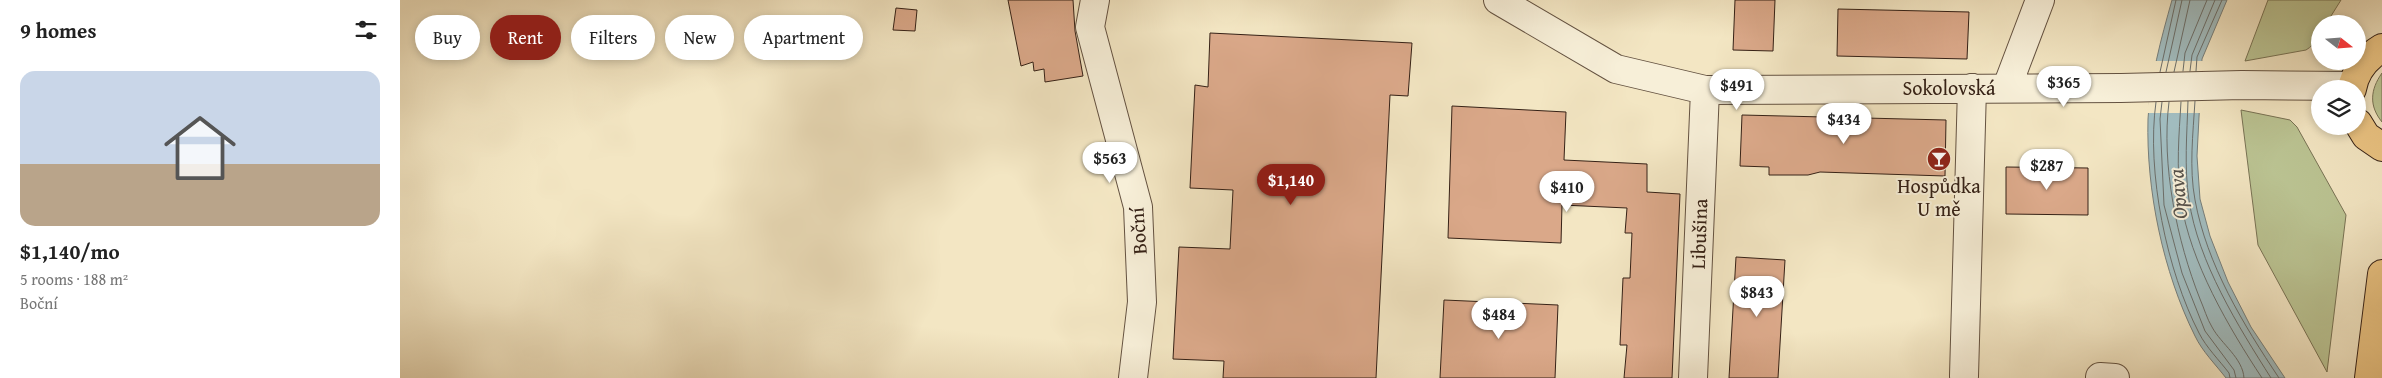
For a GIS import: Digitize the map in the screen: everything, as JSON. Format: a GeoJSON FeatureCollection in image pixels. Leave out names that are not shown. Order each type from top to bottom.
{"type":"FeatureCollection","features":[{"type":"Feature","properties":{"kind":"main road"},"geometry":{"type":"LineString","coordinates":[[2355,80],[2358,71],[2367,58],[2382,48]]}},
{"type":"Feature","properties":{"kind":"main road"},"geometry":{"type":"LineString","coordinates":[[2365,135],[2382,147]]}},
{"type":"Feature","properties":{"kind":"main road"},"geometry":{"type":"LineString","coordinates":[[2369,378],[2382,274]]}},
{"type":"Feature","properties":{"kind":"street","name":"Boční"},"geometry":{"type":"LineString","coordinates":[[1095,0],[1090,26],[1138,207],[1142,302],[1133,378]]}},
{"type":"Feature","properties":{"kind":"street","name":"Sokolovská"},"geometry":{"type":"LineString","coordinates":[[1498,0],[1616,69],[1705,90],[2007,87],[2121,88],[2242,85],[2311,87]]}},
{"type":"Feature","properties":{"kind":"street"},"geometry":{"type":"LineString","coordinates":[[2007,87],[2040,0]]}},
{"type":"Feature","properties":{"kind":"street"},"geometry":{"type":"LineString","coordinates":[[1964,376],[1972,88]]}},
{"type":"Feature","properties":{"kind":"street","name":"Libušina"},"geometry":{"type":"LineString","coordinates":[[1693,378],[1705,90]]}},
{"type":"Feature","properties":{"kind":"green space"},"geometry":{"type":"Polygon","coordinates":[[[2268,0],[2341,0],[2332,15],[2311,15],[2311,46],[2306,50],[2245,61],[2268,0]]]}},
{"type":"Feature","properties":{"kind":"green space"},"geometry":{"type":"Polygon","coordinates":[[[2382,73],[2382,122],[2373,104],[2373,92],[2382,73]]]}},
{"type":"Feature","properties":{"kind":"green space"},"geometry":{"type":"Polygon","coordinates":[[[2241,110],[2290,120],[2297,127],[2346,215],[2327,372],[2258,245],[2241,110]]]}},
{"type":"Feature","properties":{"kind":"water","name":"Opava"},"geometry":{"type":"Polygon","coordinates":[[[2172,0],[2227,0],[2202,59],[2197,156],[2200,199],[2210,236],[2228,282],[2251,327],[2285,378],[2226,378],[2198,342],[2174,285],[2159,230],[2150,174],[2148,146],[2149,104],[2160,44],[2172,0]]]}},
{"type":"Feature","properties":{"kind":"pier"},"geometry":{"type":"Polygon","coordinates":[[[2154,61],[2204,61],[2202,113],[2147,113],[2154,61]]]}},
{"type":"Feature","properties":{"kind":"building"},"geometry":{"type":"Polygon","coordinates":[[[1008,0],[1073,0],[1075,31],[1083,76],[1045,82],[1044,69],[1034,71],[1033,62],[1021,66],[1008,0]]]}},
{"type":"Feature","properties":{"kind":"building"},"geometry":{"type":"Polygon","coordinates":[[[1735,0],[1775,0],[1773,51],[1733,50],[1735,0]]]}},
{"type":"Feature","properties":{"kind":"building"},"geometry":{"type":"Polygon","coordinates":[[[896,8],[917,10],[915,31],[893,30],[896,8]]]}},
{"type":"Feature","properties":{"kind":"building"},"geometry":{"type":"Polygon","coordinates":[[[1838,9],[1969,12],[1967,59],[1837,56],[1838,9]]]}},
{"type":"Feature","properties":{"kind":"building"},"geometry":{"type":"Polygon","coordinates":[[[1210,33],[1412,43],[1408,96],[1390,95],[1376,378],[1223,378],[1224,361],[1173,359],[1179,247],[1230,249],[1233,190],[1190,188],[1195,85],[1208,87],[1210,33]]]}},
{"type":"Feature","properties":{"kind":"building"},"geometry":{"type":"Polygon","coordinates":[[[1452,106],[1566,112],[1564,160],[1647,164],[1647,192],[1680,194],[1672,378],[1624,378],[1627,345],[1620,345],[1623,278],[1630,278],[1632,233],[1625,233],[1627,208],[1562,205],[1561,243],[1448,238],[1452,106]]]}},
{"type":"Feature","properties":{"kind":"building"},"geometry":{"type":"Polygon","coordinates":[[[1742,115],[1946,120],[1945,176],[1820,172],[1808,175],[1769,175],[1769,167],[1740,166],[1742,115]]]}},
{"type":"Feature","properties":{"kind":"building"},"geometry":{"type":"Polygon","coordinates":[[[2006,167],[2088,168],[2088,215],[2006,214],[2006,167]]]}},
{"type":"Feature","properties":{"kind":"building"},"geometry":{"type":"Polygon","coordinates":[[[1736,257],[1785,260],[1778,378],[1729,378],[1736,257]]]}},
{"type":"Feature","properties":{"kind":"building"},"geometry":{"type":"Polygon","coordinates":[[[1444,300],[1558,305],[1555,378],[1440,378],[1444,300]]]}},
{"type":"Feature","properties":{"kind":"place","name":"Hospůdka U mě"},"geometry":{"type":"Point","coordinates":[1939,159]}}]}
